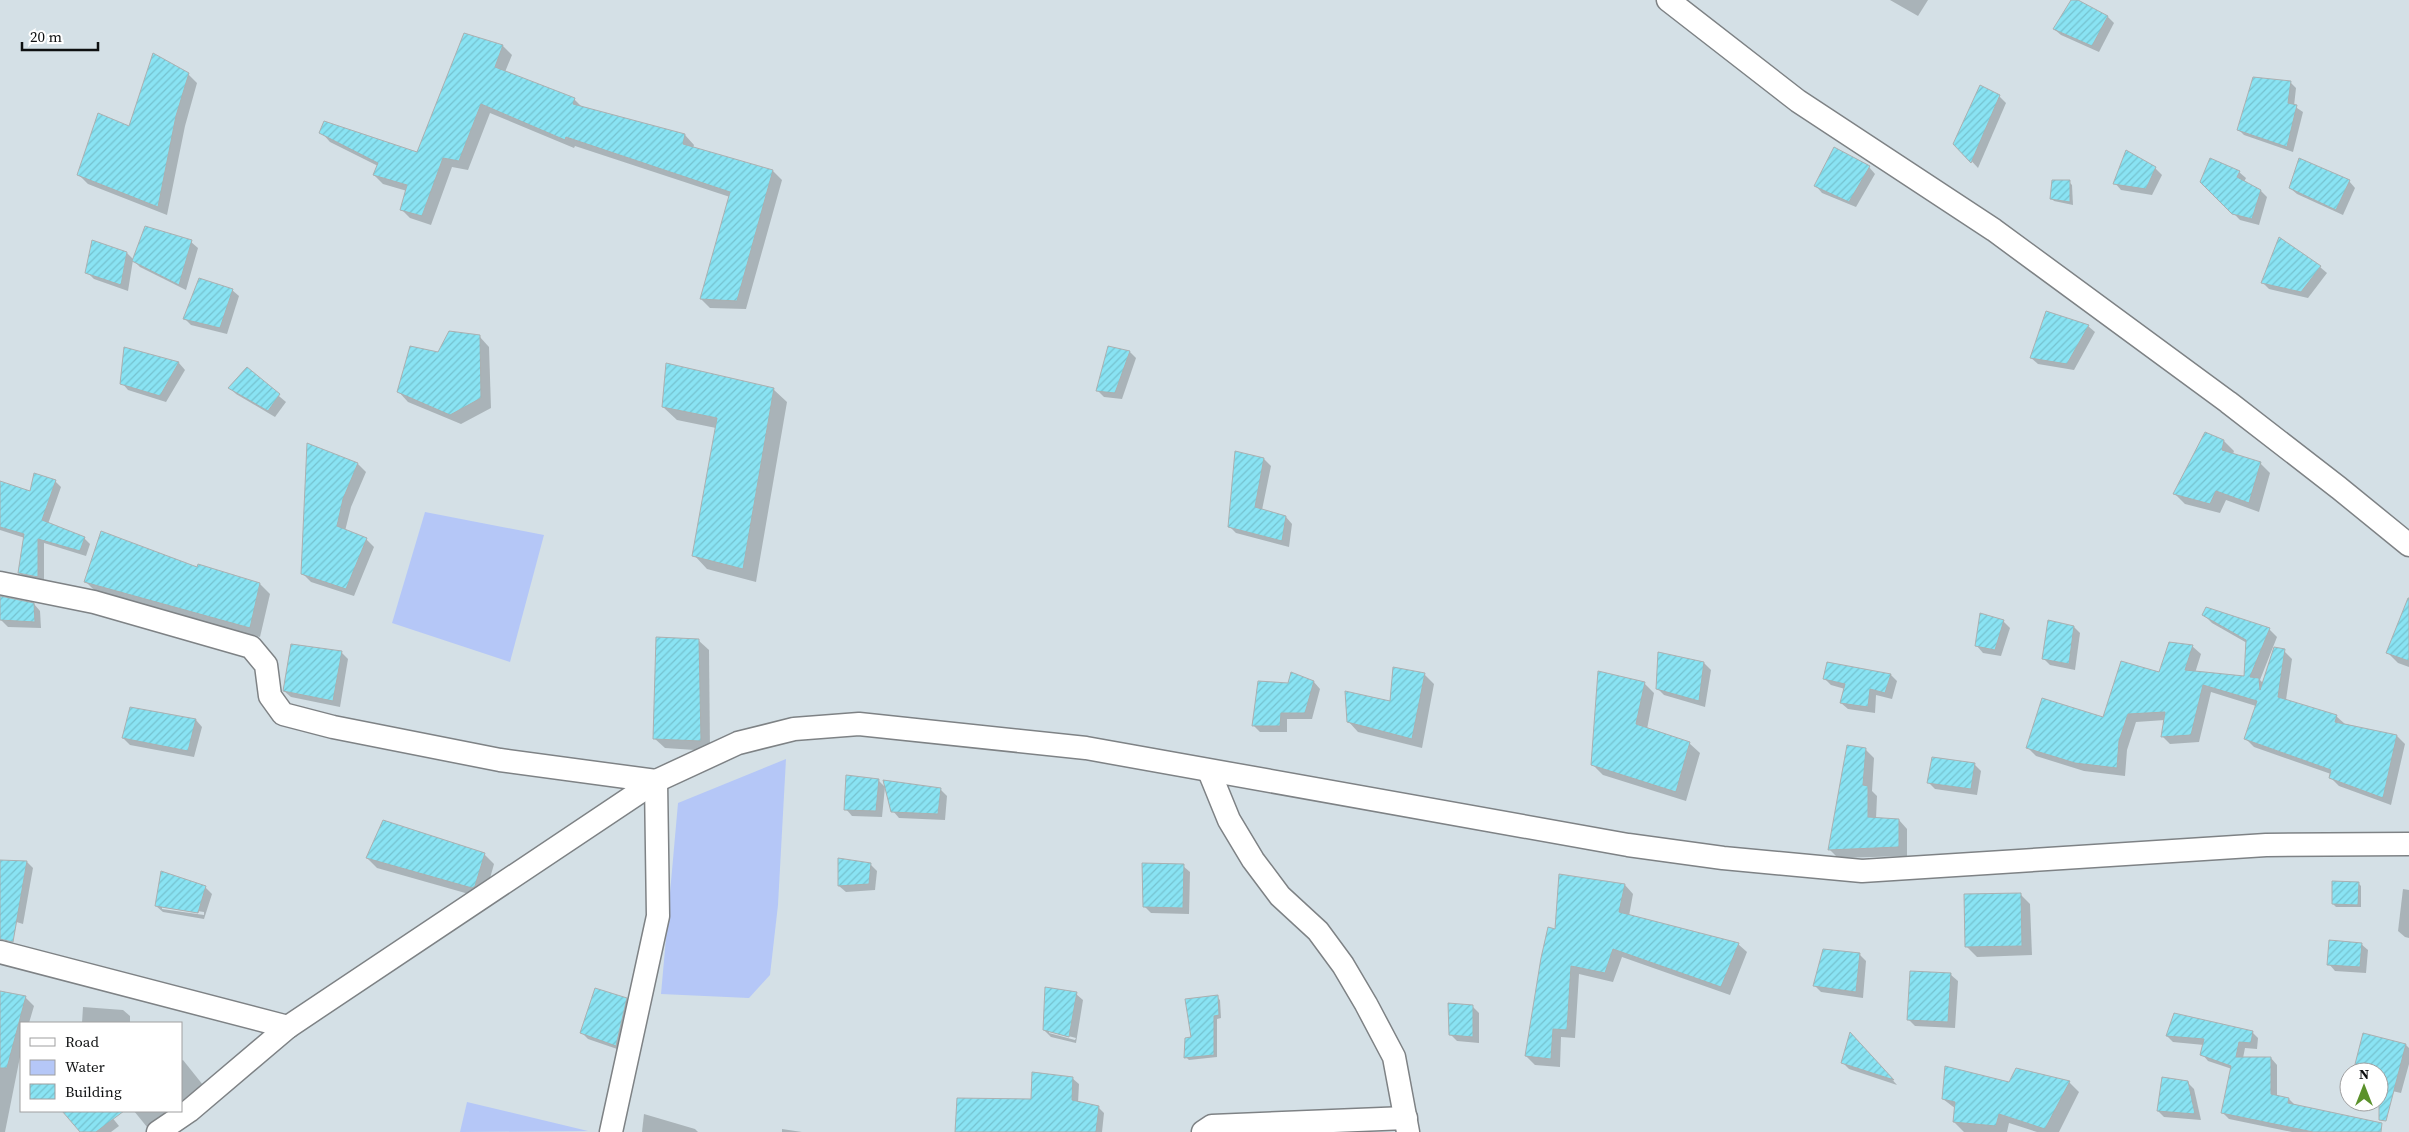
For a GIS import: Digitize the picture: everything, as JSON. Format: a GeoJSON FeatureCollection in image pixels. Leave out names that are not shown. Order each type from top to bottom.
{"type":"FeatureCollection","features":[{"type":"Feature","properties":{"kind":"street"},"geometry":{"type":"LineString","coordinates":[[1668,0],[1798,101],[1994,230],[2228,402],[2340,488],[2409,545]]}},
{"type":"Feature","properties":{"kind":"street"},"geometry":{"type":"LineString","coordinates":[[0,583],[94,602],[251,647],[266,665],[270,696],[284,714],[333,727],[500,760],[656,781]]}},
{"type":"Feature","properties":{"kind":"street"},"geometry":{"type":"LineString","coordinates":[[158,1132],[189,1111],[288,1027],[656,781],[738,743],[794,729],[859,724],[1086,748],[1628,845],[1723,858],[1862,871],[2266,845],[2409,844]]}},
{"type":"Feature","properties":{"kind":"street"},"geometry":{"type":"LineString","coordinates":[[1203,1132],[1212,1126],[1407,1125],[1394,1057],[1366,1004],[1343,965],[1318,931],[1280,896],[1253,860],[1229,820],[1209,771]]}},
{"type":"Feature","properties":{"kind":"street"},"geometry":{"type":"LineString","coordinates":[[611,1132],[658,916],[656,781]]}},
{"type":"Feature","properties":{"kind":"street"},"geometry":{"type":"LineString","coordinates":[[0,952],[288,1027]]}},
{"type":"Feature","properties":{"kind":"shaded area"},"geometry":{"type":"Polygon","coordinates":[[[0,0],[2409,0],[2409,1132],[0,1132],[0,0]]]}},
{"type":"Feature","properties":{"kind":"water"},"geometry":{"type":"Polygon","coordinates":[[[425,512],[544,535],[510,662],[392,623],[425,512]]]}},
{"type":"Feature","properties":{"kind":"water"},"geometry":{"type":"Polygon","coordinates":[[[786,759],[778,905],[770,975],[749,998],[661,994],[678,803],[786,759]]]}},
{"type":"Feature","properties":{"kind":"water"},"geometry":{"type":"Polygon","coordinates":[[[467,1102],[588,1131],[460,1132],[467,1102]]]}},
{"type":"Feature","properties":{"kind":"building"},"geometry":{"type":"Polygon","coordinates":[[[2071,0],[2078,0],[2108,16],[2092,46],[2053,29],[2071,0]]]}},
{"type":"Feature","properties":{"kind":"building"},"geometry":{"type":"Polygon","coordinates":[[[464,33],[503,45],[495,67],[575,98],[573,104],[685,134],[683,144],[773,170],[737,301],[700,299],[730,192],[566,137],[565,140],[481,104],[459,161],[443,158],[422,216],[400,210],[407,185],[373,175],[378,163],[319,133],[324,121],[417,152],[464,33]]]}},
{"type":"Feature","properties":{"kind":"building"},"geometry":{"type":"Polygon","coordinates":[[[153,53],[189,73],[176,116],[158,207],[77,175],[98,113],[129,126],[153,53]]]}},
{"type":"Feature","properties":{"kind":"building"},"geometry":{"type":"Polygon","coordinates":[[[2253,77],[2291,81],[2288,103],[2297,105],[2287,147],[2237,130],[2253,77]]]}},
{"type":"Feature","properties":{"kind":"building"},"geometry":{"type":"Polygon","coordinates":[[[1980,85],[2000,95],[1971,163],[1953,144],[1980,85]]]}},
{"type":"Feature","properties":{"kind":"building"},"geometry":{"type":"Polygon","coordinates":[[[1834,147],[1870,166],[1849,202],[1814,186],[1834,147]]]}},
{"type":"Feature","properties":{"kind":"building"},"geometry":{"type":"Polygon","coordinates":[[[2126,150],[2156,167],[2146,189],[2113,184],[2126,150]]]}},
{"type":"Feature","properties":{"kind":"building"},"geometry":{"type":"Polygon","coordinates":[[[2210,158],[2240,171],[2237,177],[2261,190],[2252,219],[2232,214],[2200,182],[2210,158]]]}},
{"type":"Feature","properties":{"kind":"building"},"geometry":{"type":"Polygon","coordinates":[[[2299,158],[2350,180],[2336,210],[2289,188],[2299,158]]]}},
{"type":"Feature","properties":{"kind":"building"},"geometry":{"type":"Polygon","coordinates":[[[2052,180],[2070,180],[2070,202],[2050,199],[2052,180]]]}},
{"type":"Feature","properties":{"kind":"building"},"geometry":{"type":"Polygon","coordinates":[[[145,226],[192,240],[179,285],[132,261],[145,226]]]}},
{"type":"Feature","properties":{"kind":"building"},"geometry":{"type":"Polygon","coordinates":[[[2279,237],[2321,266],[2301,292],[2261,283],[2279,237]]]}},
{"type":"Feature","properties":{"kind":"building"},"geometry":{"type":"Polygon","coordinates":[[[92,240],[127,252],[121,285],[85,273],[92,240]]]}},
{"type":"Feature","properties":{"kind":"building"},"geometry":{"type":"Polygon","coordinates":[[[199,278],[233,289],[220,328],[183,319],[199,278]]]}},
{"type":"Feature","properties":{"kind":"building"},"geometry":{"type":"Polygon","coordinates":[[[2046,311],[2089,325],[2067,364],[2030,358],[2046,311]]]}},
{"type":"Feature","properties":{"kind":"building"},"geometry":{"type":"Polygon","coordinates":[[[449,331],[480,335],[481,398],[450,415],[397,392],[410,346],[438,352],[449,331]]]}},
{"type":"Feature","properties":{"kind":"building"},"geometry":{"type":"Polygon","coordinates":[[[1108,346],[1130,351],[1115,393],[1096,391],[1108,346]]]}},
{"type":"Feature","properties":{"kind":"building"},"geometry":{"type":"Polygon","coordinates":[[[124,347],[179,362],[160,396],[120,384],[124,347]]]}},
{"type":"Feature","properties":{"kind":"building"},"geometry":{"type":"Polygon","coordinates":[[[666,363],[774,388],[743,569],[692,556],[717,418],[662,407],[666,363]]]}},
{"type":"Feature","properties":{"kind":"building"},"geometry":{"type":"Polygon","coordinates":[[[247,367],[280,394],[268,411],[228,388],[247,367]]]}},
{"type":"Feature","properties":{"kind":"building"},"geometry":{"type":"Polygon","coordinates":[[[2205,432],[2224,440],[2222,450],[2261,462],[2249,503],[2216,491],[2210,504],[2173,494],[2205,432]]]}},
{"type":"Feature","properties":{"kind":"building"},"geometry":{"type":"Polygon","coordinates":[[[307,443],[358,463],[343,499],[337,526],[367,538],[346,589],[301,574],[307,443]]]}},
{"type":"Feature","properties":{"kind":"building"},"geometry":{"type":"Polygon","coordinates":[[[1235,451],[1264,458],[1255,507],[1286,516],[1282,541],[1228,527],[1235,451]]]}},
{"type":"Feature","properties":{"kind":"building"},"geometry":{"type":"Polygon","coordinates":[[[34,473],[56,480],[42,520],[85,537],[80,551],[38,539],[38,577],[18,573],[24,534],[0,527],[0,481],[30,491],[34,473]]]}},
{"type":"Feature","properties":{"kind":"building"},"geometry":{"type":"Polygon","coordinates":[[[101,531],[197,567],[198,564],[260,583],[250,628],[84,582],[101,531]]]}},
{"type":"Feature","properties":{"kind":"building"},"geometry":{"type":"Polygon","coordinates":[[[0,596],[34,603],[35,622],[0,620],[0,596]]]}},
{"type":"Feature","properties":{"kind":"building"},"geometry":{"type":"Polygon","coordinates":[[[2409,598],[2409,661],[2386,653],[2409,598]]]}},
{"type":"Feature","properties":{"kind":"building"},"geometry":{"type":"Polygon","coordinates":[[[2206,607],[2270,628],[2250,677],[2259,678],[2260,690],[2274,647],[2285,649],[2278,697],[2337,715],[2335,722],[2397,735],[2383,798],[2329,778],[2331,770],[2244,739],[2257,701],[2203,685],[2191,735],[2161,737],[2165,712],[2128,714],[2119,741],[2117,768],[2075,763],[2026,748],[2042,698],[2103,717],[2121,661],[2159,672],[2169,642],[2193,645],[2185,670],[2244,676],[2246,640],[2202,615],[2206,607]]]}},
{"type":"Feature","properties":{"kind":"building"},"geometry":{"type":"Polygon","coordinates":[[[1980,613],[2004,620],[1995,650],[1975,646],[1980,613]]]}},
{"type":"Feature","properties":{"kind":"building"},"geometry":{"type":"Polygon","coordinates":[[[2048,620],[2074,626],[2069,664],[2042,659],[2048,620]]]}},
{"type":"Feature","properties":{"kind":"building"},"geometry":{"type":"Polygon","coordinates":[[[656,637],[699,639],[701,741],[653,739],[656,637]]]}},
{"type":"Feature","properties":{"kind":"building"},"geometry":{"type":"Polygon","coordinates":[[[291,644],[342,651],[333,701],[283,691],[291,644]]]}},
{"type":"Feature","properties":{"kind":"building"},"geometry":{"type":"Polygon","coordinates":[[[1658,652],[1704,662],[1699,701],[1656,689],[1658,652]]]}},
{"type":"Feature","properties":{"kind":"building"},"geometry":{"type":"Polygon","coordinates":[[[1827,662],[1891,674],[1885,693],[1870,689],[1868,707],[1840,703],[1845,684],[1823,679],[1827,662]]]}},
{"type":"Feature","properties":{"kind":"building"},"geometry":{"type":"Polygon","coordinates":[[[1393,667],[1425,673],[1412,739],[1347,722],[1345,691],[1390,701],[1393,667]]]}},
{"type":"Feature","properties":{"kind":"building"},"geometry":{"type":"Polygon","coordinates":[[[1598,671],[1645,682],[1636,724],[1690,742],[1676,792],[1591,765],[1598,671]]]}},
{"type":"Feature","properties":{"kind":"building"},"geometry":{"type":"Polygon","coordinates":[[[1291,672],[1314,681],[1305,713],[1281,713],[1280,726],[1252,726],[1258,681],[1288,683],[1291,672]]]}},
{"type":"Feature","properties":{"kind":"building"},"geometry":{"type":"Polygon","coordinates":[[[130,707],[196,719],[188,751],[122,738],[130,707]]]}},
{"type":"Feature","properties":{"kind":"building"},"geometry":{"type":"Polygon","coordinates":[[[1847,745],[1866,748],[1863,785],[1868,786],[1868,817],[1899,819],[1899,847],[1828,850],[1847,745]]]}},
{"type":"Feature","properties":{"kind":"building"},"geometry":{"type":"Polygon","coordinates":[[[1932,757],[1975,763],[1971,789],[1927,783],[1932,757]]]}},
{"type":"Feature","properties":{"kind":"building"},"geometry":{"type":"Polygon","coordinates":[[[846,775],[879,779],[876,811],[844,810],[846,775]]]}},
{"type":"Feature","properties":{"kind":"building"},"geometry":{"type":"Polygon","coordinates":[[[883,780],[941,788],[938,814],[891,812],[883,780]]]}},
{"type":"Feature","properties":{"kind":"building"},"geometry":{"type":"Polygon","coordinates":[[[383,820],[485,853],[475,886],[472,888],[366,858],[383,820]]]}},
{"type":"Feature","properties":{"kind":"building"},"geometry":{"type":"Polygon","coordinates":[[[838,858],[871,863],[869,884],[838,886],[838,858]]]}},
{"type":"Feature","properties":{"kind":"building"},"geometry":{"type":"Polygon","coordinates":[[[0,860],[27,861],[13,942],[0,939],[0,860]]]}},
{"type":"Feature","properties":{"kind":"building"},"geometry":{"type":"Polygon","coordinates":[[[1142,863],[1184,864],[1183,908],[1143,907],[1142,863]]]}},
{"type":"Feature","properties":{"kind":"building"},"geometry":{"type":"Polygon","coordinates":[[[161,871],[206,886],[198,913],[155,906],[161,871]]]}},
{"type":"Feature","properties":{"kind":"building"},"geometry":{"type":"Polygon","coordinates":[[[1559,874],[1625,884],[1619,912],[1739,943],[1721,987],[1613,949],[1605,973],[1571,966],[1567,1030],[1553,1029],[1551,1059],[1525,1056],[1548,927],[1555,929],[1559,874]]]}},
{"type":"Feature","properties":{"kind":"building"},"geometry":{"type":"Polygon","coordinates":[[[2332,881],[2359,882],[2358,905],[2332,904],[2332,881]]]}},
{"type":"Feature","properties":{"kind":"building"},"geometry":{"type":"Polygon","coordinates":[[[2021,893],[2022,946],[1965,947],[1964,894],[2021,893]]]}},
{"type":"Feature","properties":{"kind":"building"},"geometry":{"type":"Polygon","coordinates":[[[2329,940],[2362,943],[2360,967],[2327,965],[2329,940]]]}},
{"type":"Feature","properties":{"kind":"building"},"geometry":{"type":"Polygon","coordinates":[[[1823,949],[1860,953],[1856,992],[1813,986],[1823,949]]]}},
{"type":"Feature","properties":{"kind":"building"},"geometry":{"type":"Polygon","coordinates":[[[1910,971],[1951,973],[1948,1022],[1907,1020],[1910,971]]]}},
{"type":"Feature","properties":{"kind":"building"},"geometry":{"type":"Polygon","coordinates":[[[1045,987],[1077,992],[1069,1037],[1043,1030],[1045,987]]]}},
{"type":"Feature","properties":{"kind":"building"},"geometry":{"type":"Polygon","coordinates":[[[595,988],[627,998],[616,1046],[580,1033],[595,988]]]}},
{"type":"Feature","properties":{"kind":"building"},"geometry":{"type":"Polygon","coordinates":[[[0,991],[26,996],[7,1068],[0,1068],[0,991]]]}},
{"type":"Feature","properties":{"kind":"building"},"geometry":{"type":"Polygon","coordinates":[[[1218,995],[1219,1015],[1214,1016],[1214,1055],[1184,1058],[1185,1038],[1191,1037],[1185,999],[1218,995]]]}},
{"type":"Feature","properties":{"kind":"building"},"geometry":{"type":"Polygon","coordinates":[[[1448,1003],[1473,1005],[1473,1037],[1449,1035],[1448,1003]]]}},
{"type":"Feature","properties":{"kind":"building"},"geometry":{"type":"Polygon","coordinates":[[[2174,1013],[2253,1031],[2251,1043],[2239,1042],[2236,1057],[2271,1057],[2271,1094],[2289,1098],[2288,1103],[2382,1123],[2381,1132],[2313,1132],[2221,1113],[2231,1066],[2200,1055],[2204,1039],[2166,1036],[2174,1013]]]}},
{"type":"Feature","properties":{"kind":"building"},"geometry":{"type":"Polygon","coordinates":[[[1850,1032],[1894,1080],[1841,1063],[1850,1032]]]}},
{"type":"Feature","properties":{"kind":"building"},"geometry":{"type":"Polygon","coordinates":[[[2363,1033],[2406,1044],[2389,1109],[2389,1062],[2356,1062],[2363,1033]]]}},
{"type":"Feature","properties":{"kind":"building"},"geometry":{"type":"Polygon","coordinates":[[[1945,1066],[2009,1082],[2016,1068],[2070,1081],[2045,1129],[1999,1114],[1996,1126],[1953,1122],[1955,1102],[1942,1099],[1945,1066]]]}},
{"type":"Feature","properties":{"kind":"building"},"geometry":{"type":"Polygon","coordinates":[[[1032,1072],[1073,1077],[1072,1100],[1099,1106],[1096,1132],[955,1132],[957,1098],[1031,1099],[1032,1072]]]}},
{"type":"Feature","properties":{"kind":"building"},"geometry":{"type":"Polygon","coordinates":[[[2162,1077],[2188,1081],[2195,1114],[2157,1111],[2162,1077]]]}},
{"type":"Feature","properties":{"kind":"building"},"geometry":{"type":"Polygon","coordinates":[[[63,1112],[123,1112],[96,1132],[80,1132],[63,1112]]]}},
{"type":"Feature","properties":{"kind":"building"},"geometry":{"type":"Polygon","coordinates":[[[2379,1112],[2388,1112],[2386,1121],[2379,1120],[2379,1112]]]}}]}
